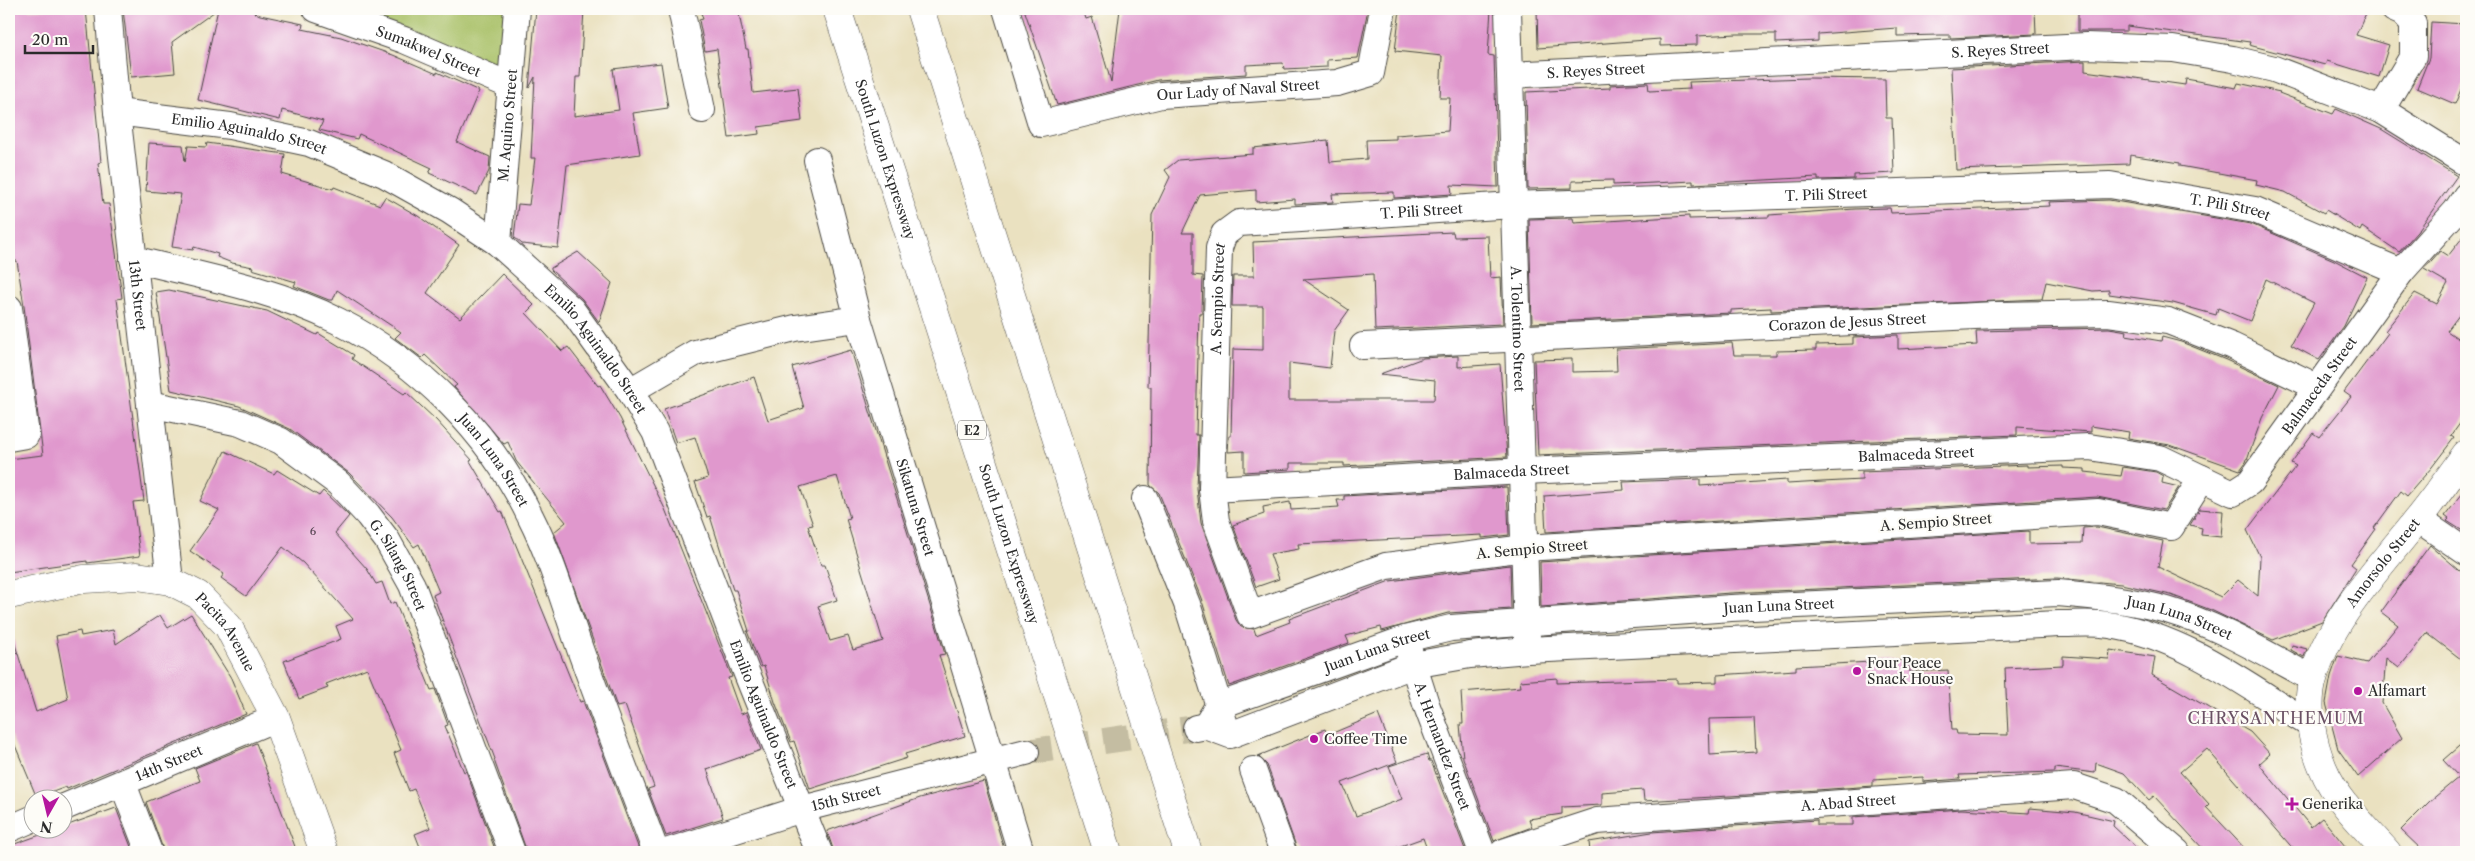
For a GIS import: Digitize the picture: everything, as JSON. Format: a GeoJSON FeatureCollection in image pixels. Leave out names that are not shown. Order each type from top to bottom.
{"type":"FeatureCollection","features":[{"type":"Feature","properties":{"kind":"main road","name":"South Luzon Expressway"},"geometry":{"type":"LineString","coordinates":[[837,9],[1108,852]]}},
{"type":"Feature","properties":{"kind":"main road"},"geometry":{"type":"LineString","coordinates":[[920,9],[1188,852]]}},
{"type":"Feature","properties":{"kind":"main road","name":"Amorsolo Street"},"geometry":{"type":"LineString","coordinates":[[2313,679],[2332,634],[2360,591],[2418,519],[2466,454]]}},
{"type":"Feature","properties":{"kind":"main road","name":"Pacita Avenue"},"geometry":{"type":"LineString","coordinates":[[9,594],[84,579],[137,576],[170,580],[198,595],[228,626],[276,718],[324,852]]}},
{"type":"Feature","properties":{"kind":"main road"},"geometry":{"type":"LineString","coordinates":[[2313,679],[2310,702],[2311,725],[2323,769],[2342,801],[2387,852]]}},
{"type":"Feature","properties":{"kind":"street","name":"13th Street"},"geometry":{"type":"LineString","coordinates":[[108,9],[117,112],[170,580]]}},
{"type":"Feature","properties":{"kind":"street","name":"Sumakwel Street"},"geometry":{"type":"LineString","coordinates":[[316,9],[404,40],[511,86]]}},
{"type":"Feature","properties":{"kind":"street","name":"M. Aquino Street"},"geometry":{"type":"LineString","coordinates":[[498,243],[517,9]]}},
{"type":"Feature","properties":{"kind":"street"},"geometry":{"type":"LineString","coordinates":[[680,9],[702,110]]}},
{"type":"Feature","properties":{"kind":"street","name":"Our Lady of Naval Street"},"geometry":{"type":"LineString","coordinates":[[1006,9],[1041,124],[1161,95],[1337,83],[1371,73],[1383,9]]}},
{"type":"Feature","properties":{"kind":"street","name":"A. Tolentino Street"},"geometry":{"type":"LineString","coordinates":[[1508,9],[1528,650]]}},
{"type":"Feature","properties":{"kind":"street"},"geometry":{"type":"LineString","coordinates":[[2381,110],[2413,56],[2413,24],[2403,13],[2394,9]]}},
{"type":"Feature","properties":{"kind":"street","name":"S. Reyes Street"},"geometry":{"type":"LineString","coordinates":[[1510,75],[2105,46],[2173,49],[2233,59],[2274,69],[2381,110],[2466,163]]}},
{"type":"Feature","properties":{"kind":"street","name":"Emilio Aguinaldo Street"},"geometry":{"type":"LineString","coordinates":[[117,112],[230,126],[309,143],[384,174],[450,211],[498,243],[572,310],[630,391],[655,432],[747,674],[819,852]]}},
{"type":"Feature","properties":{"kind":"street","name":"Sikatuna Street"},"geometry":{"type":"LineString","coordinates":[[817,160],[858,319],[1021,852]]}},
{"type":"Feature","properties":{"kind":"street","name":"T. Pili Street"},"geometry":{"type":"LineString","coordinates":[[1239,223],[1513,205],[2110,185],[2255,210],[2401,272]]}},
{"type":"Feature","properties":{"kind":"street","name":"Balmaceda Street"},"geometry":{"type":"LineString","coordinates":[[1212,489],[1522,471],[2089,447],[2160,458],[2233,493],[2250,482],[2401,272],[2456,211],[2466,196]]}},
{"type":"Feature","properties":{"kind":"street","name":"A. Sempio Street"},"geometry":{"type":"LineString","coordinates":[[1239,223],[1224,234],[1218,248],[1212,489],[1216,521],[1250,615],[1386,566],[1524,548],[2098,512],[2171,527],[2202,478]]}},
{"type":"Feature","properties":{"kind":"street","name":"Juan Luna Street"},"geometry":{"type":"LineString","coordinates":[[134,259],[286,299],[338,322],[371,341],[426,380],[466,419],[496,458],[530,514],[549,560],[581,652],[656,852]]}},
{"type":"Feature","properties":{"kind":"street"},"geometry":{"type":"LineString","coordinates":[[9,308],[26,435],[9,438]]}},
{"type":"Feature","properties":{"kind":"street","name":"Corazon de Jesus Street"},"geometry":{"type":"LineString","coordinates":[[1363,346],[1985,315],[2108,313],[2168,322],[2232,346],[2317,387]]}},
{"type":"Feature","properties":{"kind":"street"},"geometry":{"type":"LineString","coordinates":[[630,391],[695,353],[795,328],[858,319]]}},
{"type":"Feature","properties":{"kind":"street","name":"G. Silang Street"},"geometry":{"type":"LineString","coordinates":[[150,404],[240,423],[281,441],[338,483],[368,514],[387,540],[412,585],[512,852]]}},
{"type":"Feature","properties":{"kind":"street"},"geometry":{"type":"LineString","coordinates":[[1145,499],[1187,604],[1206,720]]}},
{"type":"Feature","properties":{"kind":"street"},"geometry":{"type":"LineString","coordinates":[[2418,519],[2466,552]]}},
{"type":"Feature","properties":{"kind":"street","name":"Juan Luna Street"},"geometry":{"type":"LineString","coordinates":[[1206,720],[1405,639],[1451,628],[1526,621],[1731,608],[2058,593],[2109,597],[2168,611],[2220,631],[2313,679]]}},
{"type":"Feature","properties":{"kind":"street"},"geometry":{"type":"LineString","coordinates":[[2108,625],[2109,597]]}},
{"type":"Feature","properties":{"kind":"street","name":"Juan Luna Street"},"geometry":{"type":"LineString","coordinates":[[1206,720],[1230,735],[1413,665],[1470,655],[1528,650],[2060,624],[2108,625],[2156,636],[2210,662],[2311,725]]}},
{"type":"Feature","properties":{"kind":"street","name":"A. Hernandez Street"},"geometry":{"type":"LineString","coordinates":[[1405,639],[1482,852]]}},
{"type":"Feature","properties":{"kind":"street","name":"14th Street"},"geometry":{"type":"LineString","coordinates":[[72,804],[276,718]]}},
{"type":"Feature","properties":{"kind":"street","name":"15th Street"},"geometry":{"type":"LineString","coordinates":[[666,852],[802,809],[1026,752]]}},
{"type":"Feature","properties":{"kind":"street"},"geometry":{"type":"LineString","coordinates":[[1254,770],[1283,852]]}},
{"type":"Feature","properties":{"kind":"street"},"geometry":{"type":"LineString","coordinates":[[123,784],[149,852]]}},
{"type":"Feature","properties":{"kind":"street","name":"A. Abad Street"},"geometry":{"type":"LineString","coordinates":[[1504,852],[1597,821],[2074,786],[2116,800],[2177,852]]}},
{"type":"Feature","properties":{"kind":"street"},"geometry":{"type":"LineString","coordinates":[[9,829],[22,823]]}},
{"type":"Feature","properties":{"kind":"green space"},"geometry":{"type":"Polygon","coordinates":[[[342,9],[515,9],[507,80],[342,9]]]}},
{"type":"Feature","properties":{"kind":"building"},"geometry":{"type":"Polygon","coordinates":[[[86,9],[101,162],[98,163],[103,204],[109,204],[116,253],[122,298],[117,299],[144,501],[133,502],[140,556],[9,572],[9,459],[43,455],[24,306],[17,261],[13,261],[9,231],[9,10],[86,9]]]}},
{"type":"Feature","properties":{"kind":"building"},"geometry":{"type":"Polygon","coordinates":[[[123,9],[218,9],[172,42],[175,73],[131,77],[123,9]]]}},
{"type":"Feature","properties":{"kind":"building"},"geometry":{"type":"Polygon","coordinates":[[[218,9],[247,9],[260,15],[303,24],[302,29],[341,37],[393,55],[479,91],[457,142],[490,157],[489,171],[477,195],[429,173],[432,168],[359,134],[357,139],[319,130],[323,121],[282,110],[280,120],[198,100],[218,9]]]}},
{"type":"Feature","properties":{"kind":"building"},"geometry":{"type":"Polygon","coordinates":[[[536,9],[584,9],[580,77],[576,77],[574,116],[619,110],[613,69],[661,63],[668,108],[633,113],[640,154],[567,165],[558,248],[522,244],[514,237],[518,204],[529,205],[535,158],[531,158],[535,77],[529,88],[536,9]]]}},
{"type":"Feature","properties":{"kind":"building"},"geometry":{"type":"Polygon","coordinates":[[[700,9],[738,9],[746,49],[748,49],[753,93],[798,88],[802,121],[758,127],[759,134],[729,138],[717,49],[705,51],[699,20],[703,19],[700,9]]]}},
{"type":"Feature","properties":{"kind":"building"},"geometry":{"type":"Polygon","coordinates":[[[1024,9],[1083,9],[1086,19],[1092,17],[1111,82],[1120,9],[1368,9],[1358,58],[1327,60],[1327,67],[1284,69],[1283,63],[1246,65],[1246,74],[1158,80],[1057,105],[1024,9]]]}},
{"type":"Feature","properties":{"kind":"building"},"geometry":{"type":"Polygon","coordinates":[[[1400,9],[1491,9],[1488,55],[1494,56],[1498,187],[1451,185],[1452,194],[1394,198],[1394,192],[1332,194],[1333,202],[1295,204],[1295,199],[1256,202],[1256,190],[1200,195],[1182,233],[1193,233],[1193,275],[1203,276],[1202,313],[1199,313],[1196,435],[1199,435],[1197,489],[1201,523],[1236,620],[1241,627],[1254,629],[1256,635],[1290,622],[1289,619],[1390,581],[1510,565],[1511,609],[1448,613],[1382,631],[1381,627],[1346,636],[1349,643],[1229,686],[1201,598],[1159,493],[1150,485],[1151,387],[1148,387],[1152,215],[1170,177],[1165,170],[1178,160],[1253,154],[1253,148],[1328,140],[1330,162],[1367,159],[1366,140],[1396,139],[1396,135],[1448,131],[1450,98],[1440,98],[1442,56],[1395,51],[1400,9]]]}},
{"type":"Feature","properties":{"kind":"building"},"geometry":{"type":"Polygon","coordinates":[[[1537,9],[2035,9],[2036,34],[1950,38],[1950,35],[1897,36],[1897,28],[1818,34],[1818,41],[1776,43],[1776,34],[1737,34],[1697,36],[1697,45],[1660,46],[1660,39],[1538,48],[1537,9]]]}},
{"type":"Feature","properties":{"kind":"building"},"geometry":{"type":"Polygon","coordinates":[[[2078,9],[2368,9],[2356,35],[2389,45],[2379,77],[2327,61],[2325,65],[2249,45],[2250,42],[2127,26],[2127,31],[2078,31],[2078,9]]]}},
{"type":"Feature","properties":{"kind":"building"},"geometry":{"type":"Polygon","coordinates":[[[2431,22],[2466,24],[2466,77],[2455,104],[2417,88],[2429,58],[2431,22]]]}},
{"type":"Feature","properties":{"kind":"building"},"geometry":{"type":"Polygon","coordinates":[[[2085,61],[2085,71],[2185,85],[2186,79],[2236,88],[2238,83],[2280,92],[2333,114],[2336,109],[2381,129],[2457,176],[2417,232],[2399,252],[2362,227],[2360,231],[2326,210],[2324,213],[2285,192],[2256,185],[2257,180],[2180,166],[2180,163],[2130,155],[2129,164],[1956,170],[1951,68],[2085,61]]]}},
{"type":"Feature","properties":{"kind":"building"},"geometry":{"type":"Polygon","coordinates":[[[1808,78],[1885,79],[1886,118],[1892,118],[1894,173],[1854,175],[1854,179],[1818,180],[1818,177],[1693,184],[1693,181],[1613,185],[1613,180],[1572,181],[1572,188],[1528,189],[1526,92],[1610,88],[1610,85],[1648,83],[1649,91],[1690,89],[1689,82],[1808,78]]]}},
{"type":"Feature","properties":{"kind":"building"},"geometry":{"type":"Polygon","coordinates":[[[149,143],[183,145],[185,162],[188,146],[206,147],[207,143],[285,154],[282,174],[333,189],[334,187],[380,205],[385,197],[418,216],[459,245],[427,293],[460,318],[502,274],[534,305],[526,313],[562,351],[568,347],[598,386],[600,385],[620,418],[665,509],[732,677],[728,678],[741,714],[746,712],[761,750],[707,769],[723,818],[666,836],[648,789],[654,787],[625,705],[617,707],[554,532],[566,522],[516,461],[508,442],[504,444],[454,387],[457,385],[425,355],[422,358],[395,338],[401,332],[337,290],[333,300],[329,300],[294,286],[296,282],[252,269],[253,267],[232,263],[217,257],[218,254],[194,247],[193,250],[172,247],[181,194],[146,191],[149,143]]]}},
{"type":"Feature","properties":{"kind":"building"},"geometry":{"type":"Polygon","coordinates":[[[2109,200],[2251,224],[2334,260],[2367,277],[2344,326],[2319,360],[2291,345],[2314,303],[2266,279],[2250,321],[2218,308],[2216,315],[2173,303],[2109,294],[2109,290],[2093,291],[2046,282],[2042,299],[1771,311],[1771,308],[1731,310],[1731,313],[1532,323],[1529,219],[1573,218],[1574,223],[1689,216],[1689,219],[1769,217],[1769,215],[1855,209],[1890,208],[1891,213],[2050,206],[2049,202],[2109,200]]]}},
{"type":"Feature","properties":{"kind":"building"},"geometry":{"type":"Polygon","coordinates":[[[1453,232],[1454,237],[1488,236],[1490,278],[1501,277],[1503,324],[1375,330],[1373,274],[1303,279],[1349,310],[1334,331],[1330,368],[1289,363],[1289,400],[1434,400],[1435,380],[1380,374],[1423,358],[1458,356],[1458,367],[1500,364],[1507,457],[1344,466],[1344,463],[1290,463],[1290,469],[1244,472],[1244,451],[1228,452],[1229,436],[1231,436],[1233,349],[1263,350],[1263,306],[1232,306],[1233,276],[1254,276],[1253,242],[1453,232]]]}},
{"type":"Feature","properties":{"kind":"building"},"geometry":{"type":"Polygon","coordinates":[[[2466,233],[2466,306],[2447,331],[2466,344],[2466,415],[2451,436],[2454,438],[2432,467],[2407,496],[2401,491],[2374,528],[2376,529],[2351,564],[2356,568],[2322,621],[2273,640],[2211,610],[2171,595],[2121,584],[2057,578],[1730,593],[1541,607],[1540,562],[2029,531],[2029,544],[2082,543],[2083,528],[2097,527],[2163,541],[2158,567],[2221,597],[2238,580],[2258,596],[2260,557],[2247,530],[2296,466],[2291,463],[2313,433],[2319,437],[2351,397],[2344,392],[2388,333],[2385,331],[2415,293],[2437,304],[2448,283],[2424,269],[2440,251],[2448,256],[2466,233]]]}},
{"type":"Feature","properties":{"kind":"building"},"geometry":{"type":"Polygon","coordinates":[[[578,252],[612,283],[599,322],[582,299],[551,270],[551,268],[578,252]]]}},
{"type":"Feature","properties":{"kind":"building"},"geometry":{"type":"Polygon","coordinates":[[[169,290],[267,311],[317,335],[318,333],[354,355],[352,359],[404,394],[406,392],[436,420],[472,460],[470,461],[500,512],[502,511],[580,702],[583,701],[640,852],[527,852],[495,759],[433,595],[439,592],[419,544],[414,547],[392,517],[349,473],[290,429],[239,406],[171,390],[156,292],[169,290]]]}},
{"type":"Feature","properties":{"kind":"building"},"geometry":{"type":"Polygon","coordinates":[[[2109,328],[2127,331],[2126,335],[2161,341],[2162,337],[2181,342],[2226,360],[2279,385],[2262,418],[2246,462],[2240,470],[2170,445],[2128,438],[2129,432],[2091,426],[2091,432],[2017,427],[2017,435],[1538,455],[1534,360],[1572,359],[1572,372],[1617,371],[1616,349],[1732,343],[1734,355],[1776,355],[1776,351],[1816,350],[1816,345],[1853,344],[1853,337],[1898,335],[1898,349],[1977,345],[1976,331],[2109,328]]]}},
{"type":"Feature","properties":{"kind":"building"},"geometry":{"type":"Polygon","coordinates":[[[851,350],[945,654],[939,655],[965,736],[905,754],[907,758],[810,789],[794,741],[791,742],[775,702],[764,666],[761,667],[747,631],[749,631],[736,590],[733,590],[710,516],[707,517],[695,482],[708,478],[695,437],[676,443],[664,409],[754,377],[768,420],[804,408],[792,367],[851,350]],[[837,476],[800,487],[813,525],[808,526],[821,565],[825,565],[837,600],[818,606],[830,641],[848,636],[853,650],[883,641],[846,519],[850,518],[837,476]]]}},
{"type":"Feature","properties":{"kind":"building"},"geometry":{"type":"Polygon","coordinates":[[[225,451],[274,474],[277,470],[319,496],[323,491],[349,516],[335,533],[367,569],[376,584],[382,582],[390,604],[395,602],[431,690],[435,689],[448,725],[445,726],[464,772],[466,771],[496,852],[422,852],[415,834],[430,828],[414,789],[409,791],[394,753],[401,750],[367,668],[326,684],[328,688],[299,699],[284,661],[341,639],[336,626],[353,619],[303,563],[283,547],[246,596],[221,578],[224,574],[190,551],[219,510],[200,501],[225,451]]]}},
{"type":"Feature","properties":{"kind":"building"},"geometry":{"type":"Polygon","coordinates":[[[2027,465],[2027,467],[2063,466],[2063,468],[2085,469],[2085,472],[2121,476],[2123,467],[2156,472],[2163,476],[2162,483],[2179,487],[2164,510],[2097,497],[1546,532],[1544,496],[1624,490],[1623,482],[1700,479],[1700,486],[1787,480],[1787,484],[1862,480],[1862,472],[2027,465]]]}},
{"type":"Feature","properties":{"kind":"building"},"geometry":{"type":"Polygon","coordinates":[[[1507,487],[1509,535],[1482,538],[1482,535],[1298,544],[1299,549],[1270,554],[1279,579],[1256,587],[1233,525],[1264,514],[1263,507],[1290,502],[1291,510],[1339,507],[1337,500],[1344,500],[1344,496],[1507,487]]]}},
{"type":"Feature","properties":{"kind":"building"},"geometry":{"type":"Polygon","coordinates":[[[2466,489],[2466,533],[2447,521],[2449,519],[2445,516],[2466,489]]]}},
{"type":"Feature","properties":{"kind":"building"},"geometry":{"type":"Polygon","coordinates":[[[2200,509],[2223,511],[2221,537],[2201,535],[2202,528],[2190,525],[2200,509]]]}},
{"type":"Feature","properties":{"kind":"building"},"geometry":{"type":"Polygon","coordinates":[[[2430,545],[2466,576],[2466,663],[2427,633],[2399,668],[2386,658],[2382,703],[2402,738],[2358,777],[2338,749],[2326,703],[2331,676],[2338,656],[2367,663],[2398,625],[2381,612],[2430,545]]]}},
{"type":"Feature","properties":{"kind":"building"},"geometry":{"type":"Polygon","coordinates":[[[191,614],[231,678],[246,714],[69,788],[33,788],[9,731],[9,639],[13,638],[36,712],[68,699],[56,636],[80,631],[81,636],[113,630],[116,644],[160,615],[168,628],[191,614]]]}},
{"type":"Feature","properties":{"kind":"building"},"geometry":{"type":"Polygon","coordinates":[[[2292,645],[2307,649],[2304,657],[2291,650],[2292,645]]]}},
{"type":"Feature","properties":{"kind":"building"},"geometry":{"type":"Polygon","coordinates":[[[2110,650],[2155,657],[2152,675],[2250,732],[2270,754],[2259,764],[2311,827],[2322,818],[2350,852],[2296,852],[2207,749],[2180,772],[2209,804],[2206,807],[2248,852],[2206,852],[2154,796],[2149,800],[2124,773],[2096,763],[2095,773],[2055,768],[2055,772],[1959,775],[1960,779],[1923,782],[1923,777],[1873,780],[1873,786],[1746,795],[1644,801],[1643,790],[1602,793],[1602,805],[1562,807],[1562,814],[1529,819],[1532,827],[1494,841],[1463,758],[1460,724],[1463,724],[1461,692],[1521,687],[1520,681],[1557,678],[1557,683],[1677,679],[1677,683],[1717,682],[1717,675],[1796,670],[1796,666],[1909,660],[1910,672],[1948,670],[1952,730],[1956,730],[1957,734],[2008,735],[2005,668],[2063,665],[2063,656],[2109,659],[2110,650]],[[1754,718],[1709,719],[1710,755],[1756,752],[1754,718]]]}},
{"type":"Feature","properties":{"kind":"building"},"geometry":{"type":"Polygon","coordinates":[[[1378,714],[1397,762],[1342,783],[1356,816],[1402,799],[1389,766],[1427,754],[1466,852],[1428,852],[1423,838],[1384,852],[1298,852],[1267,765],[1258,756],[1325,729],[1328,735],[1378,714]]]}},
{"type":"Feature","properties":{"kind":"building"},"geometry":{"type":"Polygon","coordinates":[[[2466,740],[2466,852],[2424,852],[2401,830],[2430,801],[2459,777],[2443,760],[2466,740]]]}},
{"type":"Feature","properties":{"kind":"building"},"geometry":{"type":"Polygon","coordinates":[[[256,743],[297,852],[164,852],[146,802],[200,781],[195,768],[256,743]]]}},
{"type":"Feature","properties":{"kind":"building"},"geometry":{"type":"Polygon","coordinates":[[[984,781],[1005,852],[834,852],[827,831],[920,798],[984,781]]]}},
{"type":"Feature","properties":{"kind":"building"},"geometry":{"type":"Polygon","coordinates":[[[116,808],[133,852],[9,852],[9,846],[32,838],[72,838],[72,824],[116,808]]]}},
{"type":"Feature","properties":{"kind":"building"},"geometry":{"type":"Polygon","coordinates":[[[2030,808],[2075,812],[2114,821],[2113,826],[2141,852],[1590,852],[1589,842],[1652,832],[1817,820],[1817,825],[1853,825],[1853,817],[1961,809],[2029,813],[2030,808]]]}},
{"type":"Feature","properties":{"kind":"tunnel"},"geometry":{"type":"LineString","coordinates":[[1026,752],[1196,728]]}},
{"type":"Feature","properties":{"kind":"place","name":"Four Peace Snack House"},"geometry":{"type":"Point","coordinates":[1857,671]}},
{"type":"Feature","properties":{"kind":"place","name":"Alfamart"},"geometry":{"type":"Point","coordinates":[2358,691]}},
{"type":"Feature","properties":{"kind":"place","name":"Coffee Time"},"geometry":{"type":"Point","coordinates":[1314,739]}},
{"type":"Feature","properties":{"kind":"place","name":"Generika"},"geometry":{"type":"Point","coordinates":[2292,804]}},
{"type":"Feature","properties":{"kind":"district","name":"CHRYSANTHEMUM"},"geometry":{"type":"Point","coordinates":[2276,718]}}]}
